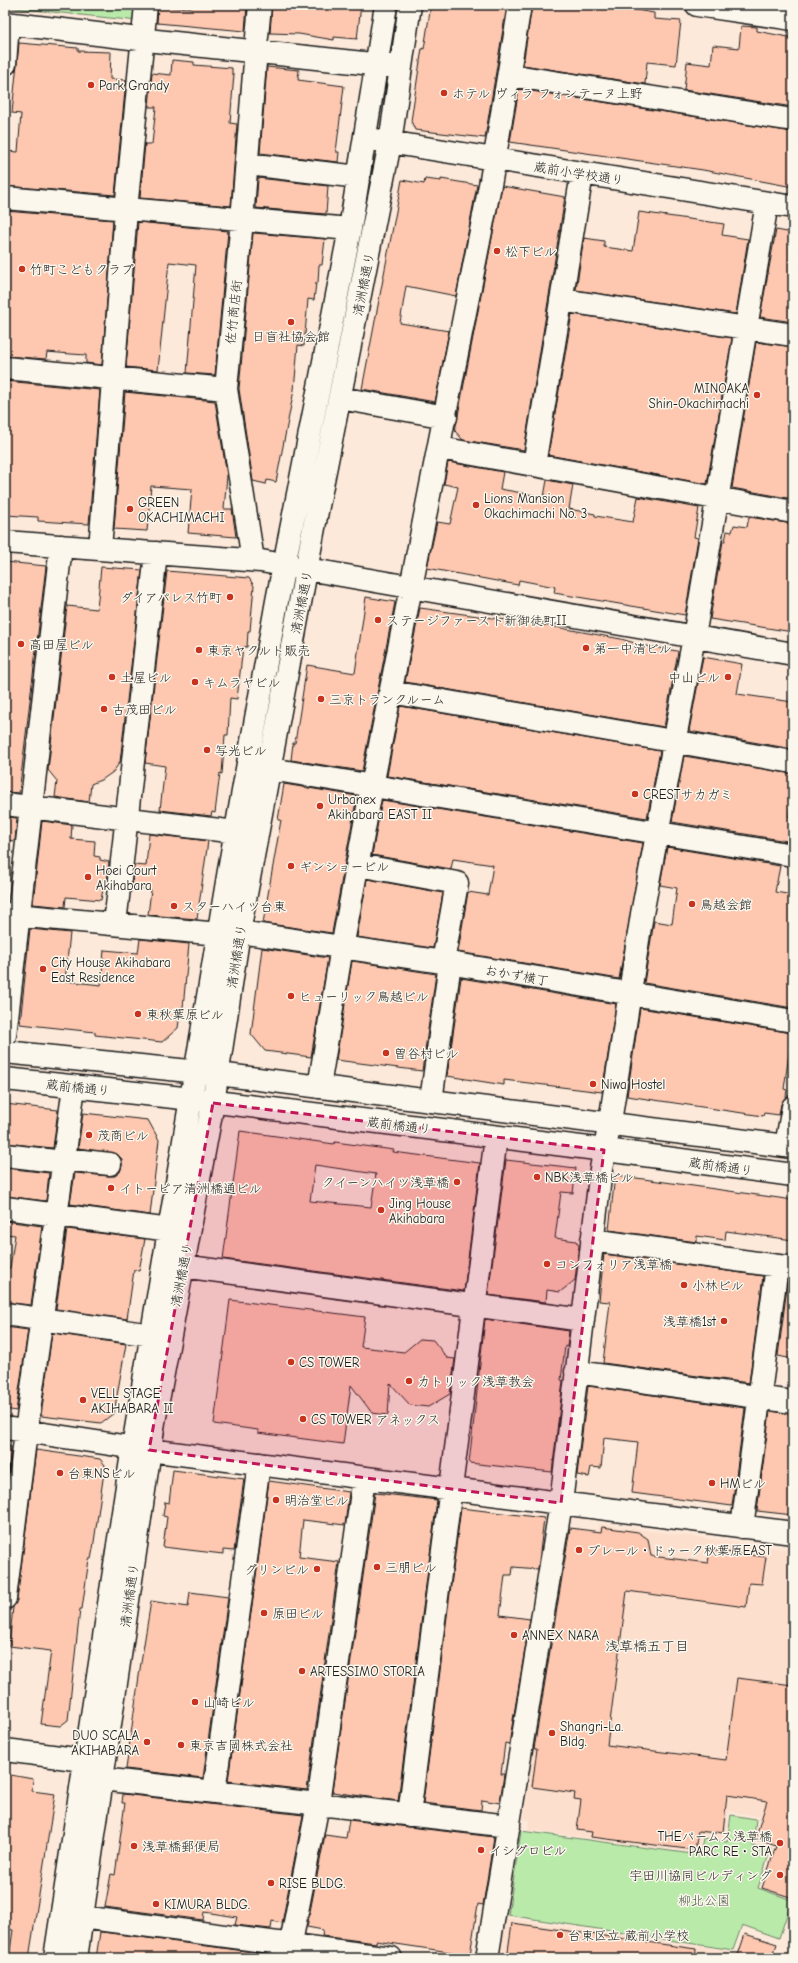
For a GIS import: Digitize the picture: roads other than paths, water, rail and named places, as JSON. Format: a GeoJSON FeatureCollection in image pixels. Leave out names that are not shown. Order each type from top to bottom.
{"type":"FeatureCollection","features":[{"type":"Feature","properties":{"kind":"street"},"geometry":{"type":"LineString","coordinates":[[100,549],[126,210],[146,5]]}},
{"type":"Feature","properties":{"kind":"street"},"geometry":{"type":"LineString","coordinates":[[257,37],[260,5]]}},
{"type":"Feature","properties":{"kind":"street","name":"清洲橋通り"},"geometry":{"type":"LineString","coordinates":[[141,1449],[182,1266],[218,1074],[236,832],[285,565],[350,229],[386,5]]}},
{"type":"Feature","properties":{"kind":"street","name":"清洲橋通り"},"geometry":{"type":"LineString","coordinates":[[76,1958],[82,1917],[97,1767],[141,1449],[152,1335],[196,1072],[270,769],[318,506],[390,143],[410,5]]}},
{"type":"Feature","properties":{"kind":"street"},"geometry":{"type":"LineString","coordinates":[[320,1087],[342,947],[372,786],[440,448],[495,160],[520,5]]}},
{"type":"Feature","properties":{"kind":"street"},"geometry":{"type":"LineString","coordinates":[[697,5],[793,19]]}},
{"type":"Feature","properties":{"kind":"street"},"geometry":{"type":"LineString","coordinates":[[5,64],[7,23],[143,40],[402,67]]}},
{"type":"Feature","properties":{"kind":"street","name":"佐竹商店街"},"geometry":{"type":"LineString","coordinates":[[253,560],[226,389],[255,62]]}},
{"type":"Feature","properties":{"kind":"street"},"geometry":{"type":"LineString","coordinates":[[508,75],[793,120]]}},
{"type":"Feature","properties":{"kind":"street","name":"蔵前小学校通り"},"geometry":{"type":"LineString","coordinates":[[365,138],[793,207]]}},
{"type":"Feature","properties":{"kind":"street"},"geometry":{"type":"LineString","coordinates":[[246,164],[359,177]]}},
{"type":"Feature","properties":{"kind":"street"},"geometry":{"type":"LineString","coordinates":[[534,465],[582,174]]}},
{"type":"Feature","properties":{"kind":"street"},"geometry":{"type":"LineString","coordinates":[[5,198],[350,229]]}},
{"type":"Feature","properties":{"kind":"street"},"geometry":{"type":"LineString","coordinates":[[488,1958],[561,1503],[604,1150],[610,1122],[657,833],[694,636],[767,203]]}},
{"type":"Feature","properties":{"kind":"street"},"geometry":{"type":"LineString","coordinates":[[561,300],[793,335]]}},
{"type":"Feature","properties":{"kind":"street"},"geometry":{"type":"LineString","coordinates":[[5,368],[226,389]]}},
{"type":"Feature","properties":{"kind":"street"},"geometry":{"type":"LineString","coordinates":[[340,398],[446,417]]}},
{"type":"Feature","properties":{"kind":"street"},"geometry":{"type":"LineString","coordinates":[[440,448],[793,512]]}},
{"type":"Feature","properties":{"kind":"street"},"geometry":{"type":"LineString","coordinates":[[5,542],[253,560],[793,654]]}},
{"type":"Feature","properties":{"kind":"street"},"geometry":{"type":"LineString","coordinates":[[5,1035],[12,914],[31,807],[62,546]]}},
{"type":"Feature","properties":{"kind":"street"},"geometry":{"type":"LineString","coordinates":[[115,924],[156,553]]}},
{"type":"Feature","properties":{"kind":"street"},"geometry":{"type":"LineString","coordinates":[[391,692],[793,762]]}},
{"type":"Feature","properties":{"kind":"street"},"geometry":{"type":"LineString","coordinates":[[270,769],[793,855]]}},
{"type":"Feature","properties":{"kind":"street"},"geometry":{"type":"LineString","coordinates":[[5,804],[236,832]]}},
{"type":"Feature","properties":{"kind":"street"},"geometry":{"type":"LineString","coordinates":[[358,865],[457,882],[430,1101]]}},
{"type":"Feature","properties":{"kind":"street","name":"おかず横丁"},"geometry":{"type":"LineString","coordinates":[[12,914],[229,933],[342,947],[446,962],[793,1022]]}},
{"type":"Feature","properties":{"kind":"street"},"geometry":{"type":"LineString","coordinates":[[5,1052],[218,1074],[610,1122],[790,1146],[793,1107]]}},
{"type":"Feature","properties":{"kind":"street","name":"蔵前橋通り"},"geometry":{"type":"LineString","coordinates":[[5,1079],[192,1099],[213,1103],[604,1150],[793,1176]]}},
{"type":"Feature","properties":{"kind":"street"},"geometry":{"type":"LineString","coordinates":[[5,1598],[15,1430],[41,1319],[74,1087]]}},
{"type":"Feature","properties":{"kind":"street"},"geometry":{"type":"LineString","coordinates":[[409,1815],[496,1137]]}},
{"type":"Feature","properties":{"kind":"street"},"geometry":{"type":"LineString","coordinates":[[5,1155],[110,1164]]}},
{"type":"Feature","properties":{"kind":"street"},"geometry":{"type":"LineString","coordinates":[[5,1208],[170,1230]]}},
{"type":"Feature","properties":{"kind":"street"},"geometry":{"type":"LineString","coordinates":[[592,1240],[785,1267],[760,1397],[742,1526]]}},
{"type":"Feature","properties":{"kind":"street"},"geometry":{"type":"LineString","coordinates":[[182,1266],[583,1320]]}},
{"type":"Feature","properties":{"kind":"street"},"geometry":{"type":"LineString","coordinates":[[5,1314],[152,1335]]}},
{"type":"Feature","properties":{"kind":"street"},"geometry":{"type":"LineString","coordinates":[[576,1372],[793,1402]]}},
{"type":"Feature","properties":{"kind":"street"},"geometry":{"type":"LineString","coordinates":[[15,1430],[141,1449],[793,1533]]}},
{"type":"Feature","properties":{"kind":"street"},"geometry":{"type":"LineString","coordinates":[[214,1792],[259,1464]]}},
{"type":"Feature","properties":{"kind":"street"},"geometry":{"type":"LineString","coordinates":[[290,1952],[318,1804],[364,1478]]}},
{"type":"Feature","properties":{"kind":"street"},"geometry":{"type":"LineString","coordinates":[[5,1750],[97,1767],[214,1792],[508,1826]]}},
{"type":"Feature","properties":{"kind":"street","name":"清洲橋通り"},"geometry":{"type":"LineString","coordinates":[[55,1958],[97,1767]]}},
{"type":"Feature","properties":{"kind":"street"},"geometry":{"type":"LineString","coordinates":[[82,1917],[290,1952],[391,1958]]}},
{"type":"Feature","properties":{"kind":"place","name":"Park Grandy"},"geometry":{"type":"Point","coordinates":[91,85]}},
{"type":"Feature","properties":{"kind":"place","name":"ホテル ヴィラ フォンテーヌ上野"},"geometry":{"type":"Point","coordinates":[444,93]}},
{"type":"Feature","properties":{"kind":"place","name":"松下ビル"},"geometry":{"type":"Point","coordinates":[497,251]}},
{"type":"Feature","properties":{"kind":"place","name":"竹町こどもクラブ"},"geometry":{"type":"Point","coordinates":[22,269]}},
{"type":"Feature","properties":{"kind":"place","name":"日盲社協会館"},"geometry":{"type":"Point","coordinates":[291,322]}},
{"type":"Feature","properties":{"kind":"place","name":"MINOAKA Shin-Okachimachi"},"geometry":{"type":"Point","coordinates":[757,395]}},
{"type":"Feature","properties":{"kind":"place","name":"Lions Mansion Okachimachi No. 3"},"geometry":{"type":"Point","coordinates":[476,505]}},
{"type":"Feature","properties":{"kind":"place","name":"GREEN OKACHIMACHI"},"geometry":{"type":"Point","coordinates":[130,509]}},
{"type":"Feature","properties":{"kind":"place","name":"ダイアパレス竹町"},"geometry":{"type":"Point","coordinates":[230,597]}},
{"type":"Feature","properties":{"kind":"place","name":"ステージファースト新御徒町II"},"geometry":{"type":"Point","coordinates":[378,620]}},
{"type":"Feature","properties":{"kind":"place","name":"高田屋ビル"},"geometry":{"type":"Point","coordinates":[21,644]}},
{"type":"Feature","properties":{"kind":"place","name":"第一中清ビル"},"geometry":{"type":"Point","coordinates":[586,648]}},
{"type":"Feature","properties":{"kind":"place","name":"東京ヤクルト販売"},"geometry":{"type":"Point","coordinates":[199,650]}},
{"type":"Feature","properties":{"kind":"place","name":"土屋ビル"},"geometry":{"type":"Point","coordinates":[112,677]}},
{"type":"Feature","properties":{"kind":"place","name":"中山ビル"},"geometry":{"type":"Point","coordinates":[728,677]}},
{"type":"Feature","properties":{"kind":"place","name":"キムラヤビル"},"geometry":{"type":"Point","coordinates":[195,682]}},
{"type":"Feature","properties":{"kind":"place","name":"三京トランクルーム"},"geometry":{"type":"Point","coordinates":[321,699]}},
{"type":"Feature","properties":{"kind":"place","name":"古茂田ビル"},"geometry":{"type":"Point","coordinates":[104,709]}},
{"type":"Feature","properties":{"kind":"place","name":"写光ビル"},"geometry":{"type":"Point","coordinates":[207,750]}},
{"type":"Feature","properties":{"kind":"place","name":"CRESTサカガミ"},"geometry":{"type":"Point","coordinates":[635,794]}},
{"type":"Feature","properties":{"kind":"place","name":"Urbanex Akihabara EAST II"},"geometry":{"type":"Point","coordinates":[320,806]}},
{"type":"Feature","properties":{"kind":"place","name":"ギンショービル"},"geometry":{"type":"Point","coordinates":[291,866]}},
{"type":"Feature","properties":{"kind":"place","name":"Hoei Court Akihabara"},"geometry":{"type":"Point","coordinates":[88,877]}},
{"type":"Feature","properties":{"kind":"place","name":"鳥越会館"},"geometry":{"type":"Point","coordinates":[692,904]}},
{"type":"Feature","properties":{"kind":"place","name":"スターハイツ台東"},"geometry":{"type":"Point","coordinates":[174,906]}},
{"type":"Feature","properties":{"kind":"place","name":"City House Akihabara East Residence"},"geometry":{"type":"Point","coordinates":[43,969]}},
{"type":"Feature","properties":{"kind":"place","name":"ヒューリック鳥越ビル"},"geometry":{"type":"Point","coordinates":[291,996]}},
{"type":"Feature","properties":{"kind":"place","name":"東秋葉原ビル"},"geometry":{"type":"Point","coordinates":[138,1014]}},
{"type":"Feature","properties":{"kind":"place","name":"曽谷村ビル"},"geometry":{"type":"Point","coordinates":[386,1053]}},
{"type":"Feature","properties":{"kind":"place","name":"Niwa Hostel"},"geometry":{"type":"Point","coordinates":[593,1084]}},
{"type":"Feature","properties":{"kind":"place","name":"茂商ビル"},"geometry":{"type":"Point","coordinates":[89,1135]}},
{"type":"Feature","properties":{"kind":"place","name":"NBK浅草橋ビル"},"geometry":{"type":"Point","coordinates":[537,1177]}},
{"type":"Feature","properties":{"kind":"place","name":"クイーンハイツ浅草橋"},"geometry":{"type":"Point","coordinates":[457,1182]}},
{"type":"Feature","properties":{"kind":"place","name":"イトーピア清洲橋通ビル"},"geometry":{"type":"Point","coordinates":[111,1188]}},
{"type":"Feature","properties":{"kind":"place","name":"Jing House Akihabara"},"geometry":{"type":"Point","coordinates":[381,1210]}},
{"type":"Feature","properties":{"kind":"place","name":"コンフォリア浅草橋"},"geometry":{"type":"Point","coordinates":[547,1264]}},
{"type":"Feature","properties":{"kind":"place","name":"小林ビル"},"geometry":{"type":"Point","coordinates":[684,1285]}},
{"type":"Feature","properties":{"kind":"place","name":"浅草橋1st"},"geometry":{"type":"Point","coordinates":[724,1321]}},
{"type":"Feature","properties":{"kind":"place","name":"CS TOWER"},"geometry":{"type":"Point","coordinates":[291,1362]}},
{"type":"Feature","properties":{"kind":"place","name":"カトリック浅草教会"},"geometry":{"type":"Point","coordinates":[409,1381]}},
{"type":"Feature","properties":{"kind":"place","name":"VELL STAGE AKIHABARA II"},"geometry":{"type":"Point","coordinates":[83,1400]}},
{"type":"Feature","properties":{"kind":"place","name":"CS TOWER アネックス"},"geometry":{"type":"Point","coordinates":[303,1419]}},
{"type":"Feature","properties":{"kind":"place","name":"台東NSビル"},"geometry":{"type":"Point","coordinates":[60,1473]}},
{"type":"Feature","properties":{"kind":"place","name":"HMビル"},"geometry":{"type":"Point","coordinates":[712,1483]}},
{"type":"Feature","properties":{"kind":"place","name":"明治堂ビル"},"geometry":{"type":"Point","coordinates":[276,1500]}},
{"type":"Feature","properties":{"kind":"place","name":"プレール・ドゥーク秋葉原EAST"},"geometry":{"type":"Point","coordinates":[579,1550]}},
{"type":"Feature","properties":{"kind":"place","name":"三朋ビル"},"geometry":{"type":"Point","coordinates":[377,1567]}},
{"type":"Feature","properties":{"kind":"place","name":"グリンビル"},"geometry":{"type":"Point","coordinates":[317,1569]}},
{"type":"Feature","properties":{"kind":"place","name":"原田ビル"},"geometry":{"type":"Point","coordinates":[264,1613]}},
{"type":"Feature","properties":{"kind":"place","name":"ANNEX NARA"},"geometry":{"type":"Point","coordinates":[514,1635]}},
{"type":"Feature","properties":{"kind":"place","name":"ARTESSIMO STORIA"},"geometry":{"type":"Point","coordinates":[302,1671]}},
{"type":"Feature","properties":{"kind":"place","name":"山崎ビル"},"geometry":{"type":"Point","coordinates":[195,1702]}},
{"type":"Feature","properties":{"kind":"place","name":"Shangri-La. Bldg."},"geometry":{"type":"Point","coordinates":[552,1733]}},
{"type":"Feature","properties":{"kind":"place","name":"DUO SCALA AKIHABARA"},"geometry":{"type":"Point","coordinates":[147,1742]}},
{"type":"Feature","properties":{"kind":"place","name":"東京吉岡株式会社"},"geometry":{"type":"Point","coordinates":[181,1745]}},
{"type":"Feature","properties":{"kind":"place","name":"THEパームス浅草橋 PARC RE・STA"},"geometry":{"type":"Point","coordinates":[780,1843]}},
{"type":"Feature","properties":{"kind":"place","name":"浅草橋郵便局"},"geometry":{"type":"Point","coordinates":[134,1846]}},
{"type":"Feature","properties":{"kind":"place","name":"イシグロビル"},"geometry":{"type":"Point","coordinates":[481,1850]}},
{"type":"Feature","properties":{"kind":"place","name":"宇田川協同ビルディング"},"geometry":{"type":"Point","coordinates":[780,1875]}},
{"type":"Feature","properties":{"kind":"place","name":"RISE BLDG."},"geometry":{"type":"Point","coordinates":[271,1883]}},
{"type":"Feature","properties":{"kind":"place","name":"KIMURA BLDG."},"geometry":{"type":"Point","coordinates":[156,1904]}},
{"type":"Feature","properties":{"kind":"place","name":"台東区立 蔵前小学校"},"geometry":{"type":"Point","coordinates":[560,1935]}},
{"type":"Feature","properties":{"kind":"district","name":"浅草橋五丁目"},"geometry":{"type":"Point","coordinates":[647,1646]}},
{"type":"Feature","properties":{"kind":"park label","name":"柳北公園"},"geometry":{"type":"Point","coordinates":[704,1900]}}]}
